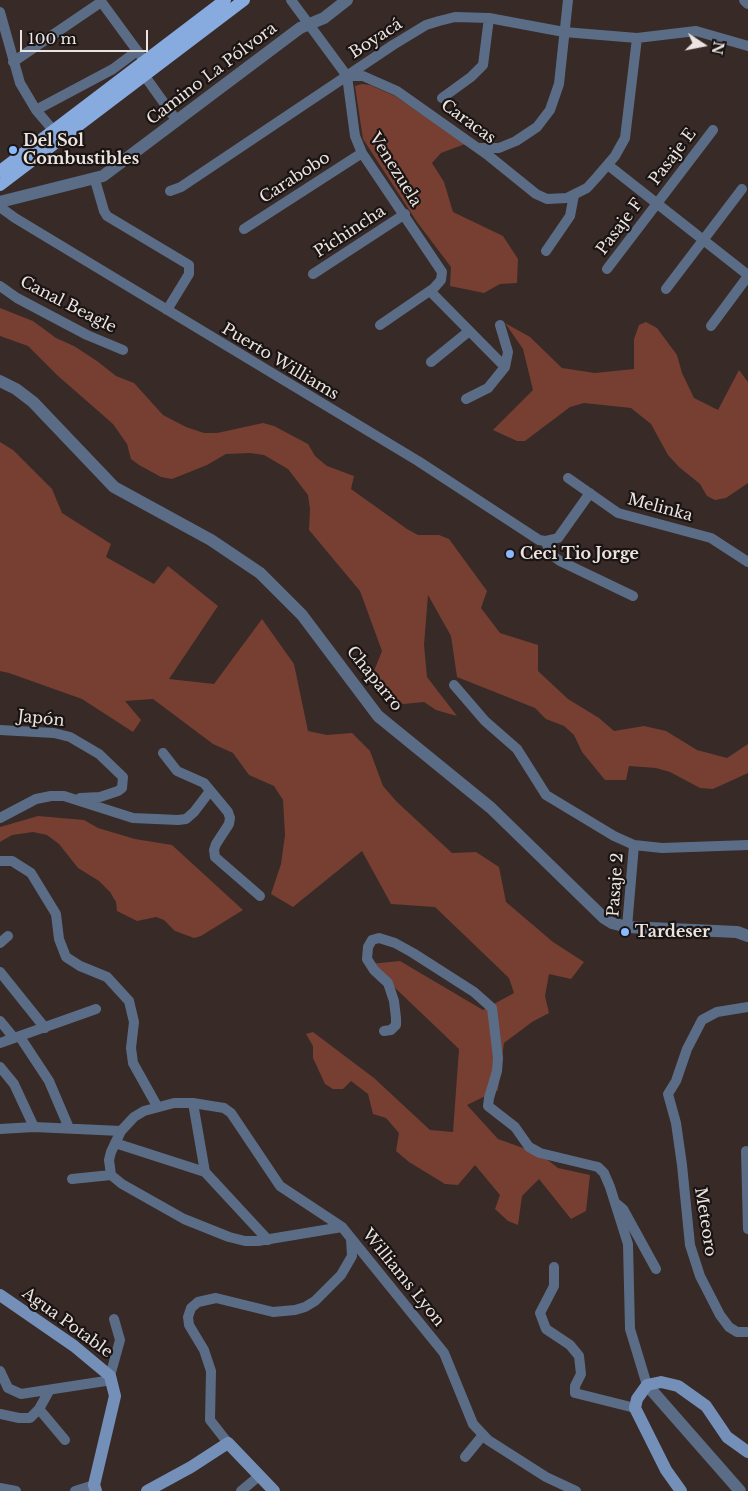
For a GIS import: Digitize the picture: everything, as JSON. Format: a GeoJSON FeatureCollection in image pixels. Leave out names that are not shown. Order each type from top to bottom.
{"type":"FeatureCollection","features":[{"type":"Feature","properties":{"kind":"main road"},"geometry":{"type":"LineString","coordinates":[[0,185],[144,64],[225,0]]}},
{"type":"Feature","properties":{"kind":"main road"},"geometry":{"type":"LineString","coordinates":[[1,167],[144,64],[244,0]]}},
{"type":"Feature","properties":{"kind":"main road","name":"Agua Potable"},"geometry":{"type":"LineString","coordinates":[[0,1295],[74,1346],[111,1378]]}},
{"type":"Feature","properties":{"kind":"main road"},"geometry":{"type":"LineString","coordinates":[[95,1488],[115,1396],[111,1378]]}},
{"type":"Feature","properties":{"kind":"main road"},"geometry":{"type":"LineString","coordinates":[[681,1491],[666,1470],[635,1408],[637,1399],[646,1385],[661,1382],[678,1386],[706,1406],[727,1437],[748,1452]]}},
{"type":"Feature","properties":{"kind":"main road"},"geometry":{"type":"LineString","coordinates":[[147,1491],[191,1467],[228,1443],[274,1491]]}},
{"type":"Feature","properties":{"kind":"street","name":"Venezuela"},"geometry":{"type":"LineString","coordinates":[[291,0],[347,76],[355,136],[362,152],[440,268],[442,276],[430,291]]}},
{"type":"Feature","properties":{"kind":"street","name":"Camino La Pólvora"},"geometry":{"type":"LineString","coordinates":[[0,202],[95,180],[116,168],[308,24],[347,0]]}},
{"type":"Feature","properties":{"kind":"street"},"geometry":{"type":"LineString","coordinates":[[479,148],[505,146],[527,134],[543,121],[555,100],[559,84],[568,0]]}},
{"type":"Feature","properties":{"kind":"street"},"geometry":{"type":"LineString","coordinates":[[745,0],[748,3]]}},
{"type":"Feature","properties":{"kind":"street"},"geometry":{"type":"LineString","coordinates":[[13,62],[101,1],[144,64],[177,121]]}},
{"type":"Feature","properties":{"kind":"street"},"geometry":{"type":"LineString","coordinates":[[0,12],[20,83],[36,110],[53,130]]}},
{"type":"Feature","properties":{"kind":"street","name":"Boyacá"},"geometry":{"type":"LineString","coordinates":[[170,190],[181,187],[426,25],[455,17],[489,18],[564,32],[637,38],[696,31],[748,46]]}},
{"type":"Feature","properties":{"kind":"street"},"geometry":{"type":"LineString","coordinates":[[442,98],[471,77],[483,65],[489,18]]}},
{"type":"Feature","properties":{"kind":"street"},"geometry":{"type":"LineString","coordinates":[[546,251],[570,216],[570,196],[587,188],[608,165],[625,138],[637,38]]}},
{"type":"Feature","properties":{"kind":"street"},"geometry":{"type":"LineString","coordinates":[[36,110],[113,69],[144,64]]}},
{"type":"Feature","properties":{"kind":"street","name":"Caracas"},"geometry":{"type":"LineString","coordinates":[[347,76],[363,76],[397,91],[479,148],[536,194],[547,199],[570,196]]}},
{"type":"Feature","properties":{"kind":"street","name":"Pasaje E"},"geometry":{"type":"LineString","coordinates":[[657,203],[713,130]]}},
{"type":"Feature","properties":{"kind":"street","name":"Carabobo"},"geometry":{"type":"LineString","coordinates":[[244,229],[362,152]]}},
{"type":"Feature","properties":{"kind":"street"},"geometry":{"type":"LineString","coordinates":[[608,165],[703,238],[748,276],[711,326]]}},
{"type":"Feature","properties":{"kind":"street"},"geometry":{"type":"LineString","coordinates":[[95,180],[107,216],[189,264],[189,274],[167,310]]}},
{"type":"Feature","properties":{"kind":"street"},"geometry":{"type":"LineString","coordinates":[[666,288],[742,189]]}},
{"type":"Feature","properties":{"kind":"street","name":"Pasaje F"},"geometry":{"type":"LineString","coordinates":[[607,269],[657,203]]}},
{"type":"Feature","properties":{"kind":"street","name":"Puerto Williams"},"geometry":{"type":"LineString","coordinates":[[0,207],[418,461],[545,541]]}},
{"type":"Feature","properties":{"kind":"street","name":"Pichincha"},"geometry":{"type":"LineString","coordinates":[[312,274],[405,214]]}},
{"type":"Feature","properties":{"kind":"street","name":"Canal Beagle"},"geometry":{"type":"LineString","coordinates":[[0,286],[17,298],[87,335],[123,350]]}},
{"type":"Feature","properties":{"kind":"street"},"geometry":{"type":"LineString","coordinates":[[380,324],[430,291],[468,332],[505,367]]}},
{"type":"Feature","properties":{"kind":"street"},"geometry":{"type":"LineString","coordinates":[[466,399],[488,388],[505,367],[508,352],[500,325]]}},
{"type":"Feature","properties":{"kind":"street"},"geometry":{"type":"LineString","coordinates":[[431,362],[468,332]]}},
{"type":"Feature","properties":{"kind":"street","name":"Chaparro"},"geometry":{"type":"LineString","coordinates":[[0,381],[16,388],[33,402],[114,487],[211,540],[260,573],[302,615],[378,716],[491,808],[612,924],[627,927],[737,932],[748,936]]}},
{"type":"Feature","properties":{"kind":"street","name":"Melinka"},"geometry":{"type":"LineString","coordinates":[[568,478],[618,513],[711,538],[748,562]]}},
{"type":"Feature","properties":{"kind":"street"},"geometry":{"type":"LineString","coordinates":[[590,493],[558,538],[545,541],[549,551],[560,561],[633,596]]}},
{"type":"Feature","properties":{"kind":"street"},"geometry":{"type":"LineString","coordinates":[[454,685],[485,721],[517,749],[546,795],[634,845],[670,848],[748,845]]}},
{"type":"Feature","properties":{"kind":"street","name":"Japón"},"geometry":{"type":"LineString","coordinates":[[0,730],[54,733],[70,737],[99,754],[123,777],[122,788],[118,791],[100,797],[74,798]]}},
{"type":"Feature","properties":{"kind":"street"},"geometry":{"type":"LineString","coordinates":[[163,752],[177,771],[204,782],[230,818],[216,844],[214,850],[215,857],[260,896]]}},
{"type":"Feature","properties":{"kind":"street"},"geometry":{"type":"LineString","coordinates":[[0,818],[36,799],[51,796],[74,798],[133,818],[186,819],[194,812],[210,791]]}},
{"type":"Feature","properties":{"kind":"street","name":"Pasaje 2"},"geometry":{"type":"LineString","coordinates":[[627,927],[634,845]]}},
{"type":"Feature","properties":{"kind":"street"},"geometry":{"type":"LineString","coordinates":[[0,861],[12,861],[32,873],[56,914],[59,939],[66,957],[80,966],[107,976],[129,1001],[134,1022],[131,1048],[133,1063],[157,1106]]}},
{"type":"Feature","properties":{"kind":"street"},"geometry":{"type":"LineString","coordinates":[[0,943],[8,936]]}},
{"type":"Feature","properties":{"kind":"street"},"geometry":{"type":"LineString","coordinates":[[384,1031],[391,1030],[396,1025],[394,1001],[388,983],[374,970],[367,959],[368,947],[372,940],[379,938],[402,946],[486,1000],[492,1008],[495,1018],[498,1058],[497,1072],[488,1098],[488,1106],[515,1127],[529,1147],[540,1153],[598,1167],[604,1173],[628,1244],[630,1329],[646,1385],[740,1491]]}},
{"type":"Feature","properties":{"kind":"street"},"geometry":{"type":"LineString","coordinates":[[0,972],[45,1028]]}},
{"type":"Feature","properties":{"kind":"street","name":"Meteoro"},"geometry":{"type":"LineString","coordinates":[[748,1007],[717,1012],[702,1020],[687,1049],[676,1081],[668,1094],[680,1148],[690,1245],[700,1276],[720,1315],[729,1327],[737,1332],[748,1332]]}},
{"type":"Feature","properties":{"kind":"street"},"geometry":{"type":"LineString","coordinates":[[0,1043],[96,1010]]}},
{"type":"Feature","properties":{"kind":"street"},"geometry":{"type":"LineString","coordinates":[[0,1021],[17,1037],[49,1081],[69,1128]]}},
{"type":"Feature","properties":{"kind":"street"},"geometry":{"type":"LineString","coordinates":[[0,1067],[14,1084],[34,1127]]}},
{"type":"Feature","properties":{"kind":"street"},"geometry":{"type":"LineString","coordinates":[[193,1103],[205,1172]]}},
{"type":"Feature","properties":{"kind":"street"},"geometry":{"type":"LineString","coordinates":[[72,1179],[111,1175],[109,1160],[121,1130],[134,1117],[157,1106],[193,1103],[224,1108],[231,1113],[280,1186],[342,1227]]}},
{"type":"Feature","properties":{"kind":"street"},"geometry":{"type":"LineString","coordinates":[[0,1129],[34,1127],[121,1130]]}},
{"type":"Feature","properties":{"kind":"street"},"geometry":{"type":"LineString","coordinates":[[115,1143],[205,1172],[268,1240]]}},
{"type":"Feature","properties":{"kind":"street"},"geometry":{"type":"LineString","coordinates":[[746,1150],[748,1228]]}},
{"type":"Feature","properties":{"kind":"street","name":"Williams Lyon"},"geometry":{"type":"LineString","coordinates":[[111,1175],[145,1198],[184,1219],[245,1241],[268,1240],[342,1227],[362,1254],[370,1259],[444,1353],[473,1424],[488,1440],[546,1477],[576,1491]]}},
{"type":"Feature","properties":{"kind":"street"},"geometry":{"type":"LineString","coordinates":[[615,1202],[623,1209],[656,1269]]}},
{"type":"Feature","properties":{"kind":"street"},"geometry":{"type":"LineString","coordinates":[[228,1443],[210,1420],[211,1371],[204,1350],[189,1325],[188,1317],[191,1308],[198,1302],[216,1298],[273,1312],[305,1307],[315,1301],[341,1275],[352,1256],[351,1238]]}},
{"type":"Feature","properties":{"kind":"street"},"geometry":{"type":"LineString","coordinates":[[554,1267],[554,1286],[540,1313],[546,1328],[570,1344],[579,1356],[581,1374],[575,1386],[575,1393],[635,1408]]}},
{"type":"Feature","properties":{"kind":"street"},"geometry":{"type":"LineString","coordinates":[[0,1372],[8,1388],[15,1393],[30,1394],[111,1378],[120,1340],[114,1320]]}},
{"type":"Feature","properties":{"kind":"street"},"geometry":{"type":"LineString","coordinates":[[0,1414],[26,1419],[40,1409],[49,1391]]}},
{"type":"Feature","properties":{"kind":"street"},"geometry":{"type":"LineString","coordinates":[[40,1409],[65,1440]]}},
{"type":"Feature","properties":{"kind":"street"},"geometry":{"type":"LineString","coordinates":[[465,1457],[483,1435]]}},
{"type":"Feature","properties":{"kind":"street"},"geometry":{"type":"LineString","coordinates":[[241,1491],[259,1476]]}},
{"type":"Feature","properties":{"kind":"street"},"geometry":{"type":"LineString","coordinates":[[0,1488],[16,1491]]}},
{"type":"Feature","properties":{"kind":"street"},"geometry":{"type":"LineString","coordinates":[[75,1491],[95,1488]]}},
{"type":"Feature","properties":{"kind":"shaded area"},"geometry":{"type":"Polygon","coordinates":[[[362,84],[370,85],[395,96],[465,144],[441,153],[432,163],[444,182],[453,212],[503,236],[518,259],[517,283],[500,284],[484,293],[450,286],[451,267],[417,222],[363,139],[355,86],[362,84]]]}},
{"type":"Feature","properties":{"kind":"shaded area"},"geometry":{"type":"Polygon","coordinates":[[[0,308],[33,321],[56,338],[74,346],[97,361],[116,376],[134,383],[163,415],[186,427],[204,433],[217,433],[263,423],[274,426],[308,444],[315,456],[327,466],[354,476],[351,489],[407,529],[418,535],[439,535],[449,539],[487,591],[481,608],[500,633],[538,645],[538,671],[568,699],[599,718],[614,731],[644,726],[666,731],[697,750],[727,758],[748,744],[748,773],[713,789],[700,788],[670,772],[656,768],[629,766],[626,780],[605,780],[582,752],[574,735],[564,726],[546,719],[535,708],[457,677],[451,636],[428,595],[424,645],[427,677],[457,716],[436,710],[424,702],[403,704],[390,698],[380,689],[374,671],[382,651],[360,591],[309,530],[310,509],[308,495],[288,469],[264,455],[250,453],[226,454],[207,465],[172,479],[161,477],[139,465],[131,459],[127,444],[113,424],[57,375],[28,346],[0,336],[0,308]]]}},
{"type":"Feature","properties":{"kind":"shaded area"},"geometry":{"type":"Polygon","coordinates":[[[646,322],[657,328],[677,355],[682,373],[694,398],[718,410],[739,370],[748,382],[748,483],[726,498],[715,500],[707,496],[700,484],[679,467],[668,455],[651,424],[631,408],[584,403],[570,407],[525,441],[517,441],[493,430],[533,390],[523,349],[505,323],[530,337],[562,368],[595,373],[634,369],[634,339],[639,325],[646,322]]]}},
{"type":"Feature","properties":{"kind":"shaded area"},"geometry":{"type":"Polygon","coordinates":[[[0,442],[13,450],[52,489],[62,513],[111,544],[106,557],[154,584],[168,566],[218,606],[169,679],[214,684],[262,619],[294,664],[308,731],[327,735],[352,733],[370,751],[383,786],[397,802],[452,853],[476,852],[499,867],[506,902],[553,942],[584,962],[571,979],[549,974],[545,996],[549,1013],[532,1022],[504,1043],[498,1090],[467,1105],[498,1139],[540,1154],[558,1168],[590,1175],[586,1211],[571,1219],[539,1179],[522,1196],[518,1225],[508,1221],[495,1209],[500,1195],[475,1165],[458,1185],[445,1184],[409,1162],[396,1151],[399,1133],[386,1118],[373,1114],[368,1094],[351,1081],[343,1089],[333,1089],[325,1084],[313,1058],[313,1046],[306,1034],[313,1032],[374,1078],[430,1130],[453,1132],[459,1049],[370,964],[400,961],[483,1010],[514,993],[509,978],[435,907],[391,904],[362,851],[293,907],[271,894],[281,864],[285,835],[283,800],[274,786],[249,775],[233,753],[213,744],[153,699],[125,701],[141,720],[133,732],[82,699],[0,671],[0,442]]]}},
{"type":"Feature","properties":{"kind":"shaded area"},"geometry":{"type":"Polygon","coordinates":[[[38,816],[84,820],[98,828],[135,839],[172,845],[243,910],[201,936],[194,938],[175,931],[164,920],[156,917],[137,921],[117,911],[116,902],[110,892],[99,881],[78,868],[59,844],[47,835],[33,832],[12,835],[0,842],[0,827],[38,816]]]}},
{"type":"Feature","properties":{"kind":"place","name":"Del Sol Combustibles"},"geometry":{"type":"Point","coordinates":[13,150]}},
{"type":"Feature","properties":{"kind":"place","name":"Ceci Tio Jorge"},"geometry":{"type":"Point","coordinates":[510,554]}},
{"type":"Feature","properties":{"kind":"place","name":"Tardeser"},"geometry":{"type":"Point","coordinates":[625,932]}}]}
